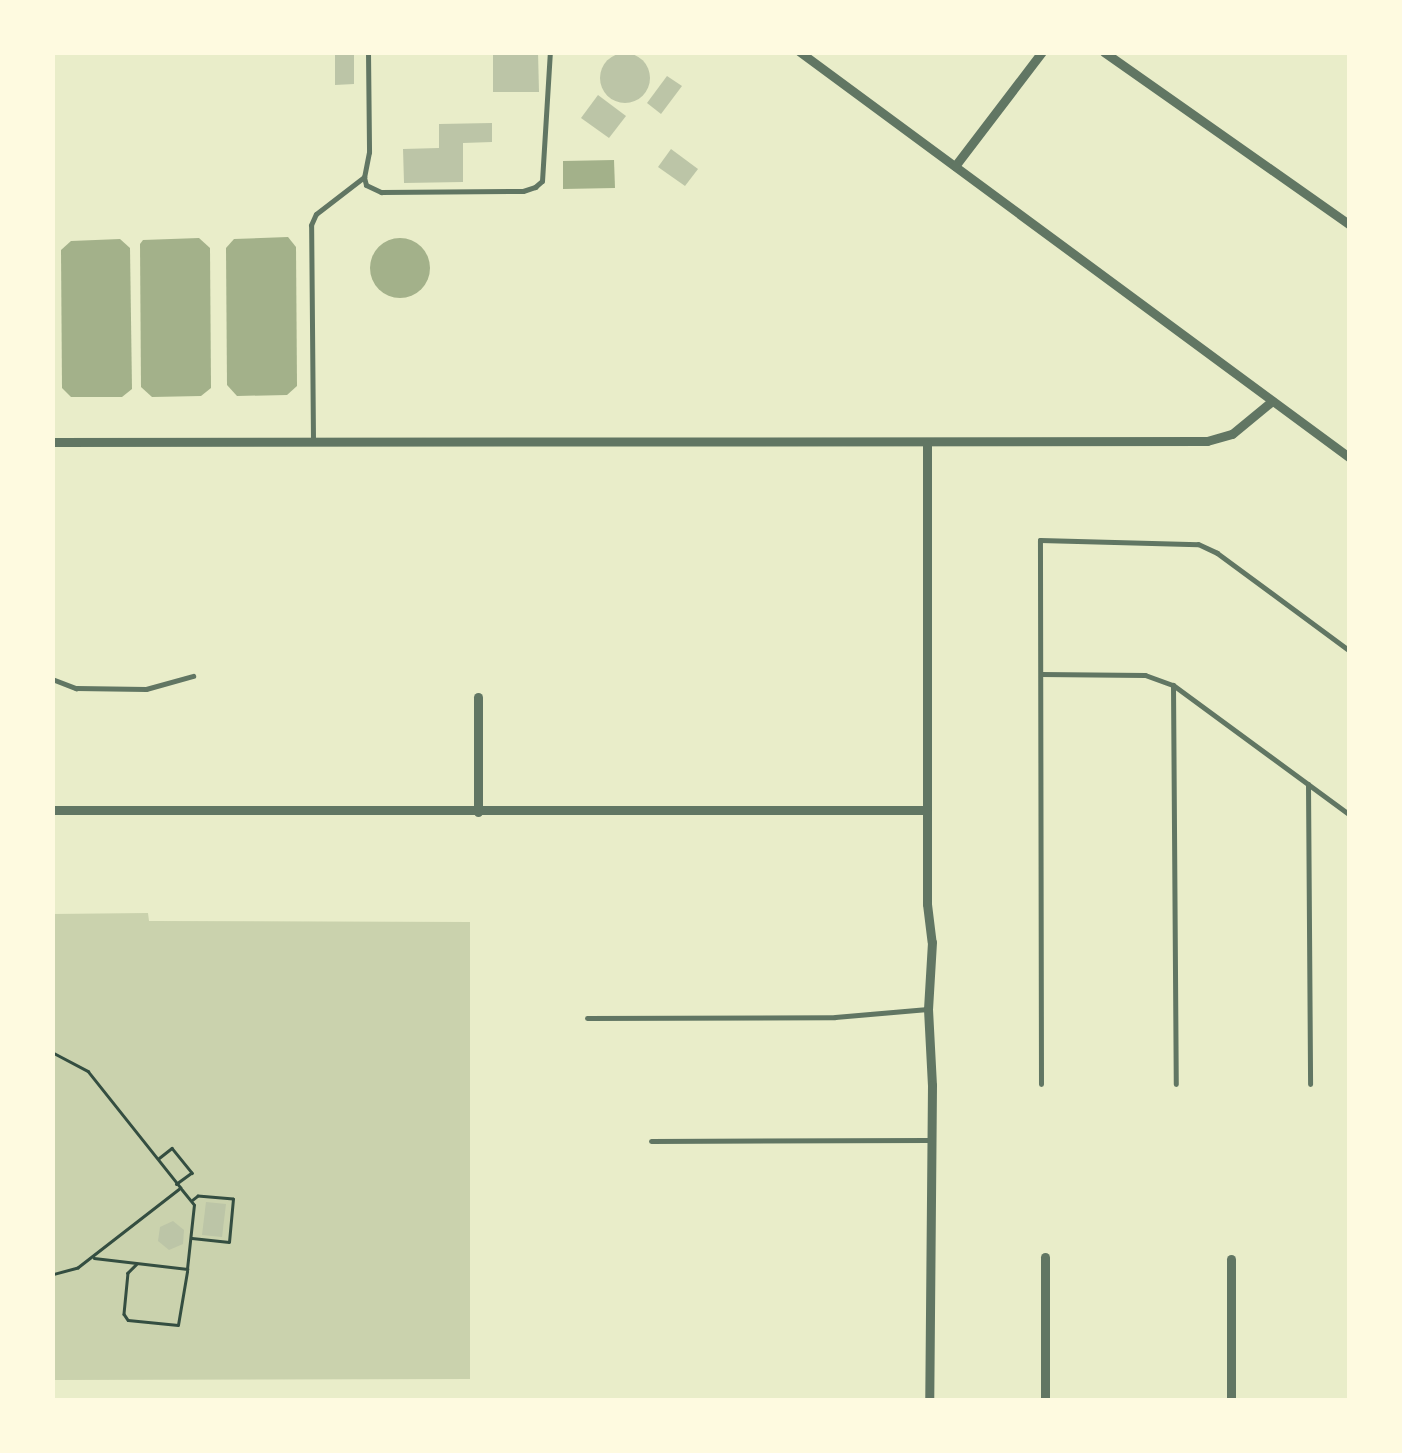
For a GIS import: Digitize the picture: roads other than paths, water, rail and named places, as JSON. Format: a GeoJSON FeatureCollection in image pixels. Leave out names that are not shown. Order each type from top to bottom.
{"type":"FeatureCollection","features":[{"type":"Feature","properties":{"kind":"street"},"geometry":{"type":"LineString","coordinates":[[954,166],[1042,52]]}},
{"type":"Feature","properties":{"kind":"street"},"geometry":{"type":"LineString","coordinates":[[1104,52],[1350,225]]}},
{"type":"Feature","properties":{"kind":"street"},"geometry":{"type":"LineString","coordinates":[[806,54],[1350,458]]}},
{"type":"Feature","properties":{"kind":"street"},"geometry":{"type":"LineString","coordinates":[[52,442],[1207,441],[1232,434],[1272,400]]}},
{"type":"Feature","properties":{"kind":"street"},"geometry":{"type":"LineString","coordinates":[[927,444],[927,810],[932,942],[928,1009],[932,1085],[928,1140],[929,1400]]}},
{"type":"Feature","properties":{"kind":"street"},"geometry":{"type":"LineString","coordinates":[[478,697],[478,812]]}},
{"type":"Feature","properties":{"kind":"street"},"geometry":{"type":"LineString","coordinates":[[52,810],[927,810]]}},
{"type":"Feature","properties":{"kind":"street"},"geometry":{"type":"LineString","coordinates":[[1045,1257],[1045,1400]]}},
{"type":"Feature","properties":{"kind":"street"},"geometry":{"type":"LineString","coordinates":[[1230,1259],[1230,1400]]}},
{"type":"Feature","properties":{"kind":"lane"},"geometry":{"type":"LineString","coordinates":[[368,52],[368,152],[364,177],[366,185],[381,192],[524,192],[536,187],[542,181],[550,52]]}},
{"type":"Feature","properties":{"kind":"lane"},"geometry":{"type":"LineString","coordinates":[[313,443],[311,225],[316,214],[364,177]]}},
{"type":"Feature","properties":{"kind":"lane"},"geometry":{"type":"LineString","coordinates":[[1042,1084],[1040,540],[1198,544],[1218,553],[1350,651]]}},
{"type":"Feature","properties":{"kind":"lane"},"geometry":{"type":"LineString","coordinates":[[1041,674],[1145,675],[1173,686],[1350,815]]}},
{"type":"Feature","properties":{"kind":"lane"},"geometry":{"type":"LineString","coordinates":[[52,679],[76,688],[146,689],[193,676]]}},
{"type":"Feature","properties":{"kind":"lane"},"geometry":{"type":"LineString","coordinates":[[1173,686],[1176,1084]]}},
{"type":"Feature","properties":{"kind":"lane"},"geometry":{"type":"LineString","coordinates":[[1308,784],[1310,1084]]}},
{"type":"Feature","properties":{"kind":"lane"},"geometry":{"type":"LineString","coordinates":[[587,1018],[835,1017],[928,1009]]}},
{"type":"Feature","properties":{"kind":"lane"},"geometry":{"type":"LineString","coordinates":[[651,1141],[928,1140]]}}]}
